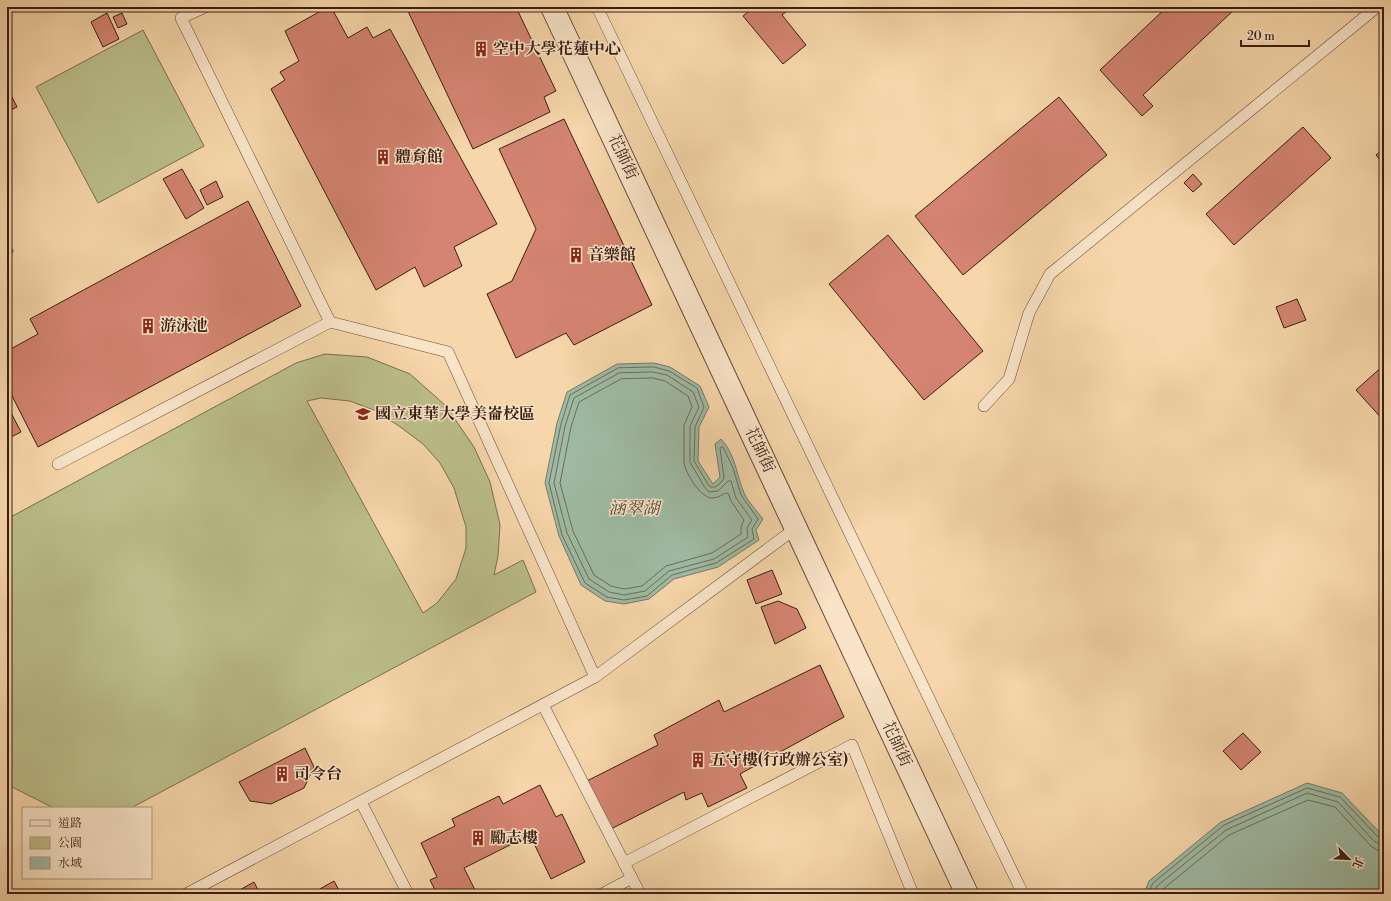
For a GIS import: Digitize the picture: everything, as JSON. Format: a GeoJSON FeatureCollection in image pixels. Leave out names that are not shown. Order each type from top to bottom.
{"type":"FeatureCollection","features":[{"type":"Feature","properties":{"kind":"street","name":"花師街"},"geometry":{"type":"LineString","coordinates":[[552,7],[967,894]]}},
{"type":"Feature","properties":{"kind":"lane"},"geometry":{"type":"LineString","coordinates":[[205,7],[181,18],[330,322]]}},
{"type":"Feature","properties":{"kind":"lane"},"geometry":{"type":"LineString","coordinates":[[597,7],[1023,894]]}},
{"type":"Feature","properties":{"kind":"lane"},"geometry":{"type":"LineString","coordinates":[[984,406],[1009,379],[1029,313],[1050,274],[1377,7]]}},
{"type":"Feature","properties":{"kind":"lane"},"geometry":{"type":"LineString","coordinates":[[58,464],[330,322],[448,352],[596,677]]}},
{"type":"Feature","properties":{"kind":"lane"},"geometry":{"type":"LineString","coordinates":[[186,894],[596,677],[796,528]]}},
{"type":"Feature","properties":{"kind":"lane"},"geometry":{"type":"LineString","coordinates":[[543,705],[640,894]]}},
{"type":"Feature","properties":{"kind":"lane"},"geometry":{"type":"LineString","coordinates":[[624,863],[852,745],[913,894]]}},
{"type":"Feature","properties":{"kind":"lane"},"geometry":{"type":"LineString","coordinates":[[361,802],[408,894]]}},
{"type":"Feature","properties":{"kind":"lane"},"geometry":{"type":"LineString","coordinates":[[602,894],[632,878]]}},
{"type":"Feature","properties":{"kind":"green space"},"geometry":{"type":"Polygon","coordinates":[[[143,30],[204,146],[98,203],[36,87],[143,30]]]}},
{"type":"Feature","properties":{"kind":"green space"},"geometry":{"type":"Polygon","coordinates":[[[325,354],[367,357],[410,374],[446,406],[474,447],[490,482],[500,525],[498,556],[494,575],[523,560],[536,592],[133,807],[52,807],[7,784],[7,519],[296,363],[325,354]],[[321,398],[307,401],[423,613],[437,603],[456,579],[466,548],[466,527],[454,488],[440,463],[423,444],[376,411],[350,401],[321,398]]]}},
{"type":"Feature","properties":{"kind":"water","name":"涵翠湖"},"geometry":{"type":"Polygon","coordinates":[[[654,363],[670,367],[700,386],[709,407],[699,427],[698,461],[713,484],[720,477],[715,444],[721,439],[726,445],[733,458],[744,493],[763,519],[756,530],[759,540],[718,567],[674,579],[649,599],[624,604],[605,601],[581,585],[559,536],[545,483],[557,423],[567,392],[617,364],[654,363]]]}},
{"type":"Feature","properties":{"kind":"water"},"geometry":{"type":"Polygon","coordinates":[[[1307,783],[1342,793],[1384,837],[1384,894],[1144,894],[1149,881],[1221,822],[1307,783]]]}},
{"type":"Feature","properties":{"kind":"building","name":"體育館"},"geometry":{"type":"Polygon","coordinates":[[[328,7],[331,7],[348,38],[367,27],[373,38],[390,29],[497,224],[454,247],[462,266],[424,287],[415,267],[376,290],[271,89],[285,80],[280,72],[299,61],[285,31],[328,7]]]}},
{"type":"Feature","properties":{"kind":"building","name":"空中大學花蓮中心"},"geometry":{"type":"Polygon","coordinates":[[[406,7],[516,7],[556,91],[544,97],[550,112],[473,149],[406,7]]]}},
{"type":"Feature","properties":{"kind":"building"},"geometry":{"type":"Polygon","coordinates":[[[754,7],[792,7],[782,15],[806,45],[783,64],[743,16],[754,7]]]}},
{"type":"Feature","properties":{"kind":"building"},"geometry":{"type":"Polygon","coordinates":[[[1167,7],[1232,7],[1234,10],[1143,95],[1153,106],[1142,116],[1100,70],[1167,7]]]}},
{"type":"Feature","properties":{"kind":"building"},"geometry":{"type":"Polygon","coordinates":[[[107,13],[119,39],[103,47],[91,22],[107,13]]]}},
{"type":"Feature","properties":{"kind":"building"},"geometry":{"type":"Polygon","coordinates":[[[122,13],[127,24],[118,28],[113,17],[122,13]]]}},
{"type":"Feature","properties":{"kind":"building"},"geometry":{"type":"Polygon","coordinates":[[[7,87],[17,107],[7,112],[7,87]]]}},
{"type":"Feature","properties":{"kind":"building"},"geometry":{"type":"Polygon","coordinates":[[[1059,97],[1107,155],[963,275],[915,216],[1059,97]]]}},
{"type":"Feature","properties":{"kind":"building","name":"音樂館"},"geometry":{"type":"Polygon","coordinates":[[[564,119],[652,305],[574,345],[566,333],[516,358],[487,294],[512,281],[536,229],[499,149],[564,119]]]}},
{"type":"Feature","properties":{"kind":"building"},"geometry":{"type":"Polygon","coordinates":[[[1303,127],[1331,158],[1234,245],[1206,214],[1303,127]]]}},
{"type":"Feature","properties":{"kind":"building"},"geometry":{"type":"Polygon","coordinates":[[[1384,148],[1384,165],[1376,155],[1384,148]]]}},
{"type":"Feature","properties":{"kind":"building"},"geometry":{"type":"Polygon","coordinates":[[[182,169],[204,208],[186,219],[163,179],[182,169]]]}},
{"type":"Feature","properties":{"kind":"building"},"geometry":{"type":"Polygon","coordinates":[[[1193,174],[1202,184],[1193,192],[1184,183],[1193,174]]]}},
{"type":"Feature","properties":{"kind":"building"},"geometry":{"type":"Polygon","coordinates":[[[216,181],[223,197],[207,205],[200,190],[216,181]]]}},
{"type":"Feature","properties":{"kind":"building","name":"游泳池"},"geometry":{"type":"Polygon","coordinates":[[[248,201],[301,306],[38,447],[7,386],[7,351],[38,334],[30,319],[248,201]]]}},
{"type":"Feature","properties":{"kind":"building"},"geometry":{"type":"Polygon","coordinates":[[[888,235],[983,351],[924,400],[829,284],[888,235]]]}},
{"type":"Feature","properties":{"kind":"building"},"geometry":{"type":"Polygon","coordinates":[[[1297,299],[1306,320],[1284,328],[1276,307],[1297,299]]]}},
{"type":"Feature","properties":{"kind":"building"},"geometry":{"type":"Polygon","coordinates":[[[1384,365],[1384,421],[1356,390],[1384,365]]]}},
{"type":"Feature","properties":{"kind":"building"},"geometry":{"type":"Polygon","coordinates":[[[7,405],[21,432],[7,439],[7,405]]]}},
{"type":"Feature","properties":{"kind":"building"},"geometry":{"type":"Polygon","coordinates":[[[772,570],[782,594],[756,604],[747,580],[772,570]]]}},
{"type":"Feature","properties":{"kind":"building"},"geometry":{"type":"Polygon","coordinates":[[[778,601],[797,609],[806,628],[775,644],[761,607],[778,601]]]}},
{"type":"Feature","properties":{"kind":"building","name":"五守樓(行政辦公室)"},"geometry":{"type":"Polygon","coordinates":[[[820,665],[844,717],[740,774],[747,788],[708,807],[702,793],[686,800],[684,792],[605,832],[581,784],[658,745],[654,735],[719,700],[724,712],[820,665]]]}},
{"type":"Feature","properties":{"kind":"building"},"geometry":{"type":"Polygon","coordinates":[[[1243,733],[1261,752],[1241,770],[1223,751],[1243,733]]]}},
{"type":"Feature","properties":{"kind":"building","name":"司令台"},"geometry":{"type":"Polygon","coordinates":[[[305,748],[314,767],[304,788],[271,804],[250,801],[239,782],[305,748]]]}},
{"type":"Feature","properties":{"kind":"building","name":"勵志樓"},"geometry":{"type":"Polygon","coordinates":[[[540,785],[556,817],[562,814],[585,862],[551,879],[530,835],[464,868],[477,894],[437,894],[430,880],[437,877],[421,843],[455,826],[452,819],[499,796],[503,804],[540,785]]]}},
{"type":"Feature","properties":{"kind":"building"},"geometry":{"type":"Polygon","coordinates":[[[334,881],[341,894],[311,894],[334,881]]]}},
{"type":"Feature","properties":{"kind":"building"},"geometry":{"type":"Polygon","coordinates":[[[254,882],[260,894],[236,894],[236,892],[254,882]]]}},
{"type":"Feature","properties":{"kind":"waterway"},"geometry":{"type":"LineString","coordinates":[[7,255],[10,251]]}},
{"type":"Feature","properties":{"kind":"place","name":"空中大學花蓮中心"},"geometry":{"type":"Point","coordinates":[481,49]}},
{"type":"Feature","properties":{"kind":"place","name":"體育館"},"geometry":{"type":"Point","coordinates":[383,157]}},
{"type":"Feature","properties":{"kind":"place","name":"音樂館"},"geometry":{"type":"Point","coordinates":[576,255]}},
{"type":"Feature","properties":{"kind":"place","name":"游泳池"},"geometry":{"type":"Point","coordinates":[148,326]}},
{"type":"Feature","properties":{"kind":"place","name":"國立東華大學美崙校區"},"geometry":{"type":"Point","coordinates":[363,414]}},
{"type":"Feature","properties":{"kind":"place","name":"五守樓(行政辦公室)"},"geometry":{"type":"Point","coordinates":[698,760]}},
{"type":"Feature","properties":{"kind":"place","name":"司令台"},"geometry":{"type":"Point","coordinates":[282,774]}},
{"type":"Feature","properties":{"kind":"place","name":"勵志樓"},"geometry":{"type":"Point","coordinates":[478,838]}}]}
